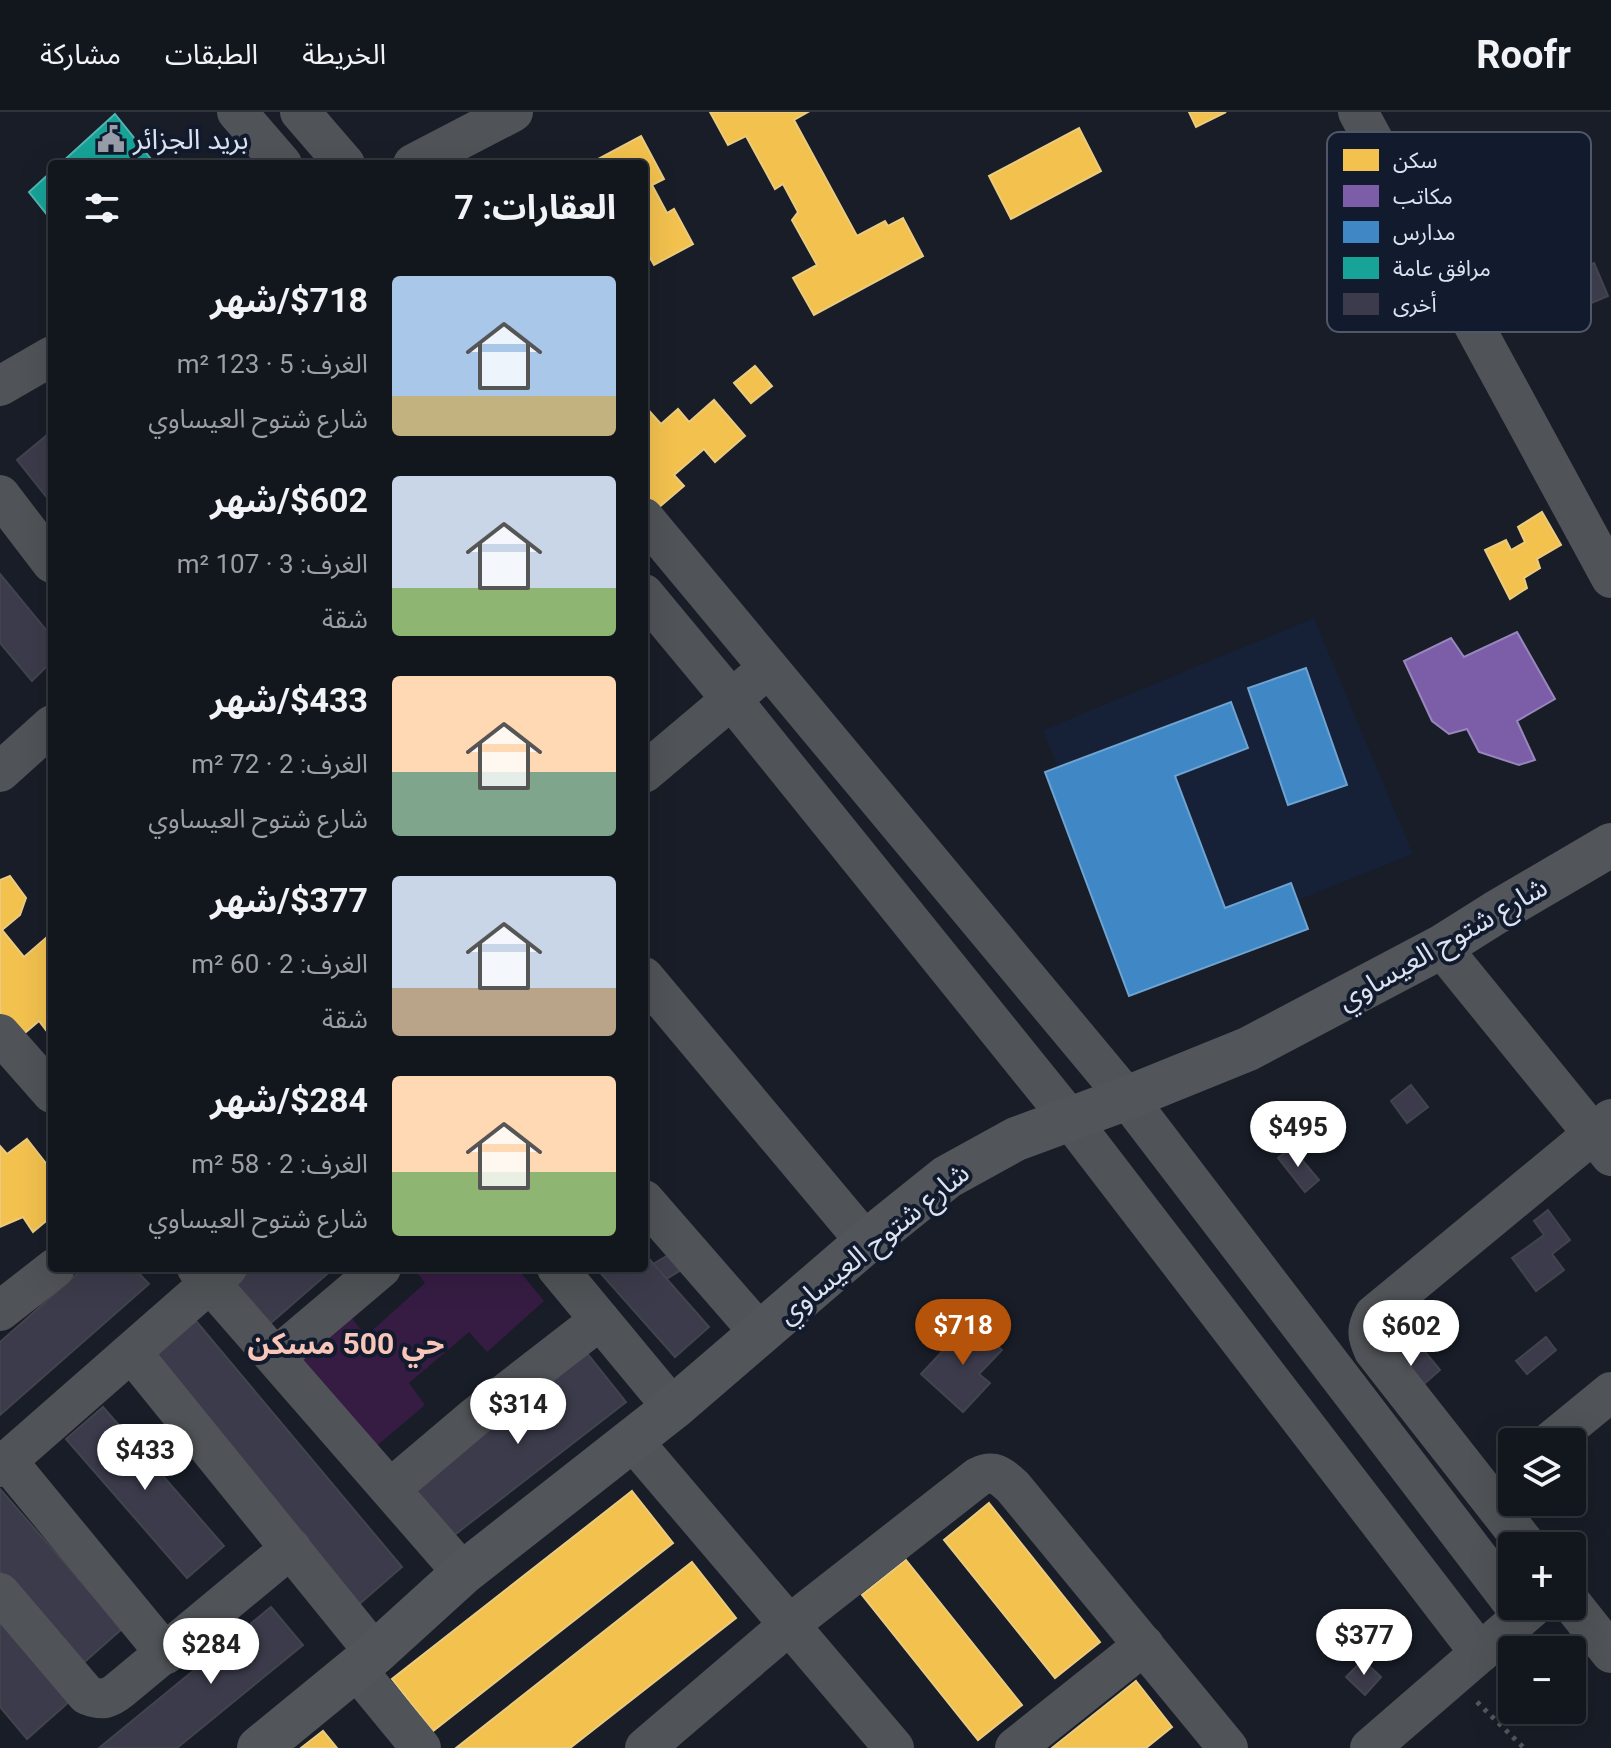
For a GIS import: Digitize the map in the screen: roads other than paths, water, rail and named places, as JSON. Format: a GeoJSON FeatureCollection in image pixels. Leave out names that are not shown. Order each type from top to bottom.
{"type":"FeatureCollection","features":[{"type":"Feature","properties":{"kind":"street"},"geometry":{"type":"LineString","coordinates":[[237,112],[279,160]]}},
{"type":"Feature","properties":{"kind":"street"},"geometry":{"type":"LineString","coordinates":[[300,112],[342,160]]}},
{"type":"Feature","properties":{"kind":"street"},"geometry":{"type":"LineString","coordinates":[[421,160],[513,112]]}},
{"type":"Feature","properties":{"kind":"street"},"geometry":{"type":"LineString","coordinates":[[1358,112],[1369,132]]}},
{"type":"Feature","properties":{"kind":"street"},"geometry":{"type":"LineString","coordinates":[[1477,332],[1611,578]]}},
{"type":"Feature","properties":{"kind":"street"},"geometry":{"type":"LineString","coordinates":[[0,386],[48,358]]}},
{"type":"Feature","properties":{"kind":"street"},"geometry":{"type":"LineString","coordinates":[[0,495],[48,558]]}},
{"type":"Feature","properties":{"kind":"street"},"geometry":{"type":"LineString","coordinates":[[648,523],[1127,1098],[1498,1578]]}},
{"type":"Feature","properties":{"kind":"street"},"geometry":{"type":"LineString","coordinates":[[648,599],[1070,1119],[1480,1653]]}},
{"type":"Feature","properties":{"kind":"street"},"geometry":{"type":"LineString","coordinates":[[648,770],[768,668]]}},
{"type":"Feature","properties":{"kind":"street"},"geometry":{"type":"LineString","coordinates":[[0,772],[48,734]]}},
{"type":"Feature","properties":{"kind":"street","name":"شارع شتوح العيساوي"},"geometry":{"type":"LineString","coordinates":[[259,1748],[366,1661],[463,1573],[673,1408],[866,1242],[947,1177],[1016,1139],[1248,1049],[1441,947],[1611,845]]}},
{"type":"Feature","properties":{"kind":"street"},"geometry":{"type":"LineString","coordinates":[[1278,1391],[1605,1137],[1441,947]]}},
{"type":"Feature","properties":{"kind":"street"},"geometry":{"type":"LineString","coordinates":[[648,982],[866,1242]]}},
{"type":"Feature","properties":{"kind":"street"},"geometry":{"type":"LineString","coordinates":[[0,1034],[48,1088]]}},
{"type":"Feature","properties":{"kind":"street"},"geometry":{"type":"LineString","coordinates":[[648,1205],[760,1333]]}},
{"type":"Feature","properties":{"kind":"street"},"geometry":{"type":"LineString","coordinates":[[6,1295],[48,1272]]}},
{"type":"Feature","properties":{"kind":"street"},"geometry":{"type":"LineString","coordinates":[[276,1357],[376,1272]]}},
{"type":"Feature","properties":{"kind":"street"},"geometry":{"type":"LineString","coordinates":[[560,1272],[673,1408]]}},
{"type":"Feature","properties":{"kind":"street"},"geometry":{"type":"LineString","coordinates":[[166,1654],[4,1464],[132,1353],[211,1273],[276,1357],[463,1573]]}},
{"type":"Feature","properties":{"kind":"street"},"geometry":{"type":"LineString","coordinates":[[1374,1315],[1367,1327],[1374,1351],[1498,1482]]}},
{"type":"Feature","properties":{"kind":"street"},"geometry":{"type":"LineString","coordinates":[[390,1489],[475,1417],[600,1320]]}},
{"type":"Feature","properties":{"kind":"street"},"geometry":{"type":"LineString","coordinates":[[132,1353],[291,1548],[421,1748]]}},
{"type":"Feature","properties":{"kind":"street"},"geometry":{"type":"LineString","coordinates":[[1567,1428],[1611,1392]]}},
{"type":"Feature","properties":{"kind":"street"},"geometry":{"type":"LineString","coordinates":[[632,1440],[894,1748]]}},
{"type":"Feature","properties":{"kind":"street"},"geometry":{"type":"LineString","coordinates":[[645,1748],[789,1625],[978,1477],[992,1473],[1000,1474],[1013,1487],[1228,1748]]}},
{"type":"Feature","properties":{"kind":"street"},"geometry":{"type":"LineString","coordinates":[[0,1593],[87,1695],[99,1700],[110,1698],[166,1654],[291,1548]]}},
{"type":"Feature","properties":{"kind":"street"},"geometry":{"type":"LineString","coordinates":[[1370,1748],[1480,1653],[1509,1620]]}},
{"type":"Feature","properties":{"kind":"street"},"geometry":{"type":"LineString","coordinates":[[1585,1620],[1611,1653]]}},
{"type":"Feature","properties":{"kind":"street"},"geometry":{"type":"LineString","coordinates":[[1015,1748],[1144,1645]]}},
{"type":"Feature","properties":{"kind":"place","name":"بريد الجزائر"},"geometry":{"type":"Point","coordinates":[111,139]}},
{"type":"Feature","properties":{"kind":"district","name":"حي 500 مسكن"},"geometry":{"type":"Point","coordinates":[346,1344]}}]}
